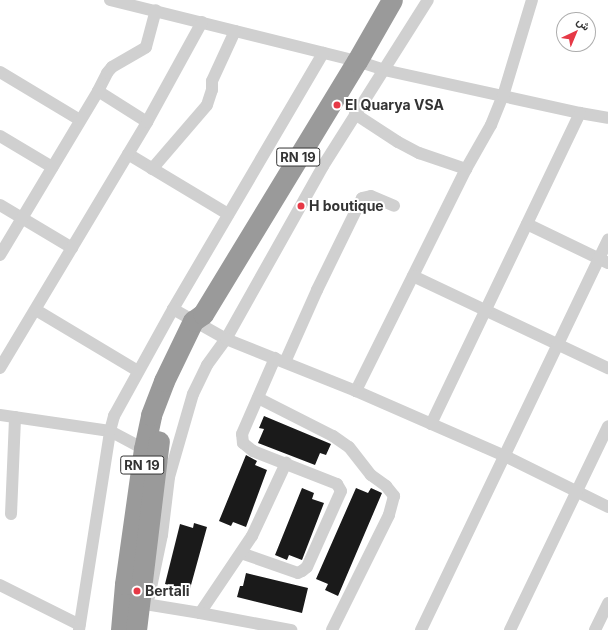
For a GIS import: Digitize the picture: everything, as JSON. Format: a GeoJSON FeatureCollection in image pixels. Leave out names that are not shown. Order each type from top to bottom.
{"type":"FeatureCollection","features":[{"type":"Feature","properties":{"kind":"highway","name":"RN 19"},"geometry":{"type":"LineString","coordinates":[[121,630],[125,584],[144,449],[151,415],[156,400],[200,321],[357,61],[392,0]]}},
{"type":"Feature","properties":{"kind":"highway","name":"RN 19"},"geometry":{"type":"LineString","coordinates":[[136,630],[144,603],[163,419],[200,321]]}},
{"type":"Feature","properties":{"kind":"street"},"geometry":{"type":"LineString","coordinates":[[110,0],[153,6],[202,22],[357,61],[384,70],[608,118]]}},
{"type":"Feature","properties":{"kind":"street"},"geometry":{"type":"LineString","coordinates":[[291,630],[144,603],[162,535],[169,477],[193,394],[207,365],[226,339],[323,166],[428,0]]}},
{"type":"Feature","properties":{"kind":"street"},"geometry":{"type":"LineString","coordinates":[[356,391],[466,169],[491,125],[502,96],[532,0]]}},
{"type":"Feature","properties":{"kind":"street"},"geometry":{"type":"LineString","coordinates":[[0,254],[98,91],[107,73],[112,67],[146,47],[153,6]]}},
{"type":"Feature","properties":{"kind":"street"},"geometry":{"type":"LineString","coordinates":[[0,368],[147,122],[202,22]]}},
{"type":"Feature","properties":{"kind":"street"},"geometry":{"type":"LineString","coordinates":[[152,169],[206,106],[212,90],[212,81],[235,31]]}},
{"type":"Feature","properties":{"kind":"street"},"geometry":{"type":"LineString","coordinates":[[0,585],[80,627],[110,431],[114,416],[173,309],[323,53]]}},
{"type":"Feature","properties":{"kind":"street"},"geometry":{"type":"LineString","coordinates":[[0,72],[80,120]]}},
{"type":"Feature","properties":{"kind":"street"},"geometry":{"type":"LineString","coordinates":[[98,91],[147,122]]}},
{"type":"Feature","properties":{"kind":"street"},"geometry":{"type":"LineString","coordinates":[[431,424],[580,113]]}},
{"type":"Feature","properties":{"kind":"street"},"geometry":{"type":"LineString","coordinates":[[355,114],[398,142],[419,153],[466,169]]}},
{"type":"Feature","properties":{"kind":"street"},"geometry":{"type":"LineString","coordinates":[[0,136],[52,167]]}},
{"type":"Feature","properties":{"kind":"street"},"geometry":{"type":"LineString","coordinates":[[128,154],[228,214]]}},
{"type":"Feature","properties":{"kind":"street"},"geometry":{"type":"LineString","coordinates":[[241,553],[298,573],[306,567],[341,488],[337,484],[253,451],[242,443],[242,434],[258,398],[317,290],[362,198],[371,196],[394,206]]}},
{"type":"Feature","properties":{"kind":"street"},"geometry":{"type":"LineString","coordinates":[[0,205],[72,248]]}},
{"type":"Feature","properties":{"kind":"street"},"geometry":{"type":"LineString","coordinates":[[527,224],[604,261]]}},
{"type":"Feature","properties":{"kind":"street"},"geometry":{"type":"LineString","coordinates":[[421,630],[558,344],[604,261],[608,240]]}},
{"type":"Feature","properties":{"kind":"street"},"geometry":{"type":"LineString","coordinates":[[413,276],[486,309],[608,368]]}},
{"type":"Feature","properties":{"kind":"street"},"geometry":{"type":"LineString","coordinates":[[173,309],[200,321],[226,339],[356,391],[505,456],[608,507]]}},
{"type":"Feature","properties":{"kind":"street"},"geometry":{"type":"LineString","coordinates":[[36,310],[138,371]]}},
{"type":"Feature","properties":{"kind":"street"},"geometry":{"type":"LineString","coordinates":[[258,398],[333,436],[349,447],[371,475],[386,486],[394,496],[389,515],[332,630]]}},
{"type":"Feature","properties":{"kind":"street"},"geometry":{"type":"LineString","coordinates":[[0,415],[110,431],[144,449]]}},
{"type":"Feature","properties":{"kind":"street"},"geometry":{"type":"LineString","coordinates":[[11,514],[15,417]]}},
{"type":"Feature","properties":{"kind":"street"},"geometry":{"type":"LineString","coordinates":[[510,630],[608,426]]}},
{"type":"Feature","properties":{"kind":"street"},"geometry":{"type":"LineString","coordinates":[[200,613],[252,536],[286,463]]}},
{"type":"Feature","properties":{"kind":"street"},"geometry":{"type":"LineString","coordinates":[[595,630],[605,621],[608,603]]}},
{"type":"Feature","properties":{"kind":"building"},"geometry":{"type":"Polygon","coordinates":[[[264,416],[331,444],[326,455],[320,453],[315,465],[258,443],[264,429],[259,428],[264,416]]]}},
{"type":"Feature","properties":{"kind":"building"},"geometry":{"type":"Polygon","coordinates":[[[246,455],[257,461],[255,465],[267,470],[246,527],[233,522],[231,526],[219,521],[246,455]]]}},
{"type":"Feature","properties":{"kind":"building"},"geometry":{"type":"Polygon","coordinates":[[[302,488],[314,493],[312,499],[324,503],[302,560],[289,555],[287,560],[275,555],[302,488]]]}},
{"type":"Feature","properties":{"kind":"building"},"geometry":{"type":"Polygon","coordinates":[[[356,488],[368,493],[371,488],[382,493],[338,596],[325,590],[328,584],[316,579],[356,488]]]}},
{"type":"Feature","properties":{"kind":"building"},"geometry":{"type":"Polygon","coordinates":[[[194,523],[207,527],[188,596],[176,593],[177,587],[165,584],[180,524],[193,528],[194,523]]]}},
{"type":"Feature","properties":{"kind":"building"},"geometry":{"type":"Polygon","coordinates":[[[246,573],[308,588],[302,613],[237,597],[240,586],[243,586],[246,573]]]}},
{"type":"Feature","properties":{"kind":"place","name":"El Quarya VSA"},"geometry":{"type":"Point","coordinates":[337,105]}},
{"type":"Feature","properties":{"kind":"place","name":"H boutique"},"geometry":{"type":"Point","coordinates":[301,206]}},
{"type":"Feature","properties":{"kind":"place","name":"Bertali"},"geometry":{"type":"Point","coordinates":[137,591]}}]}
